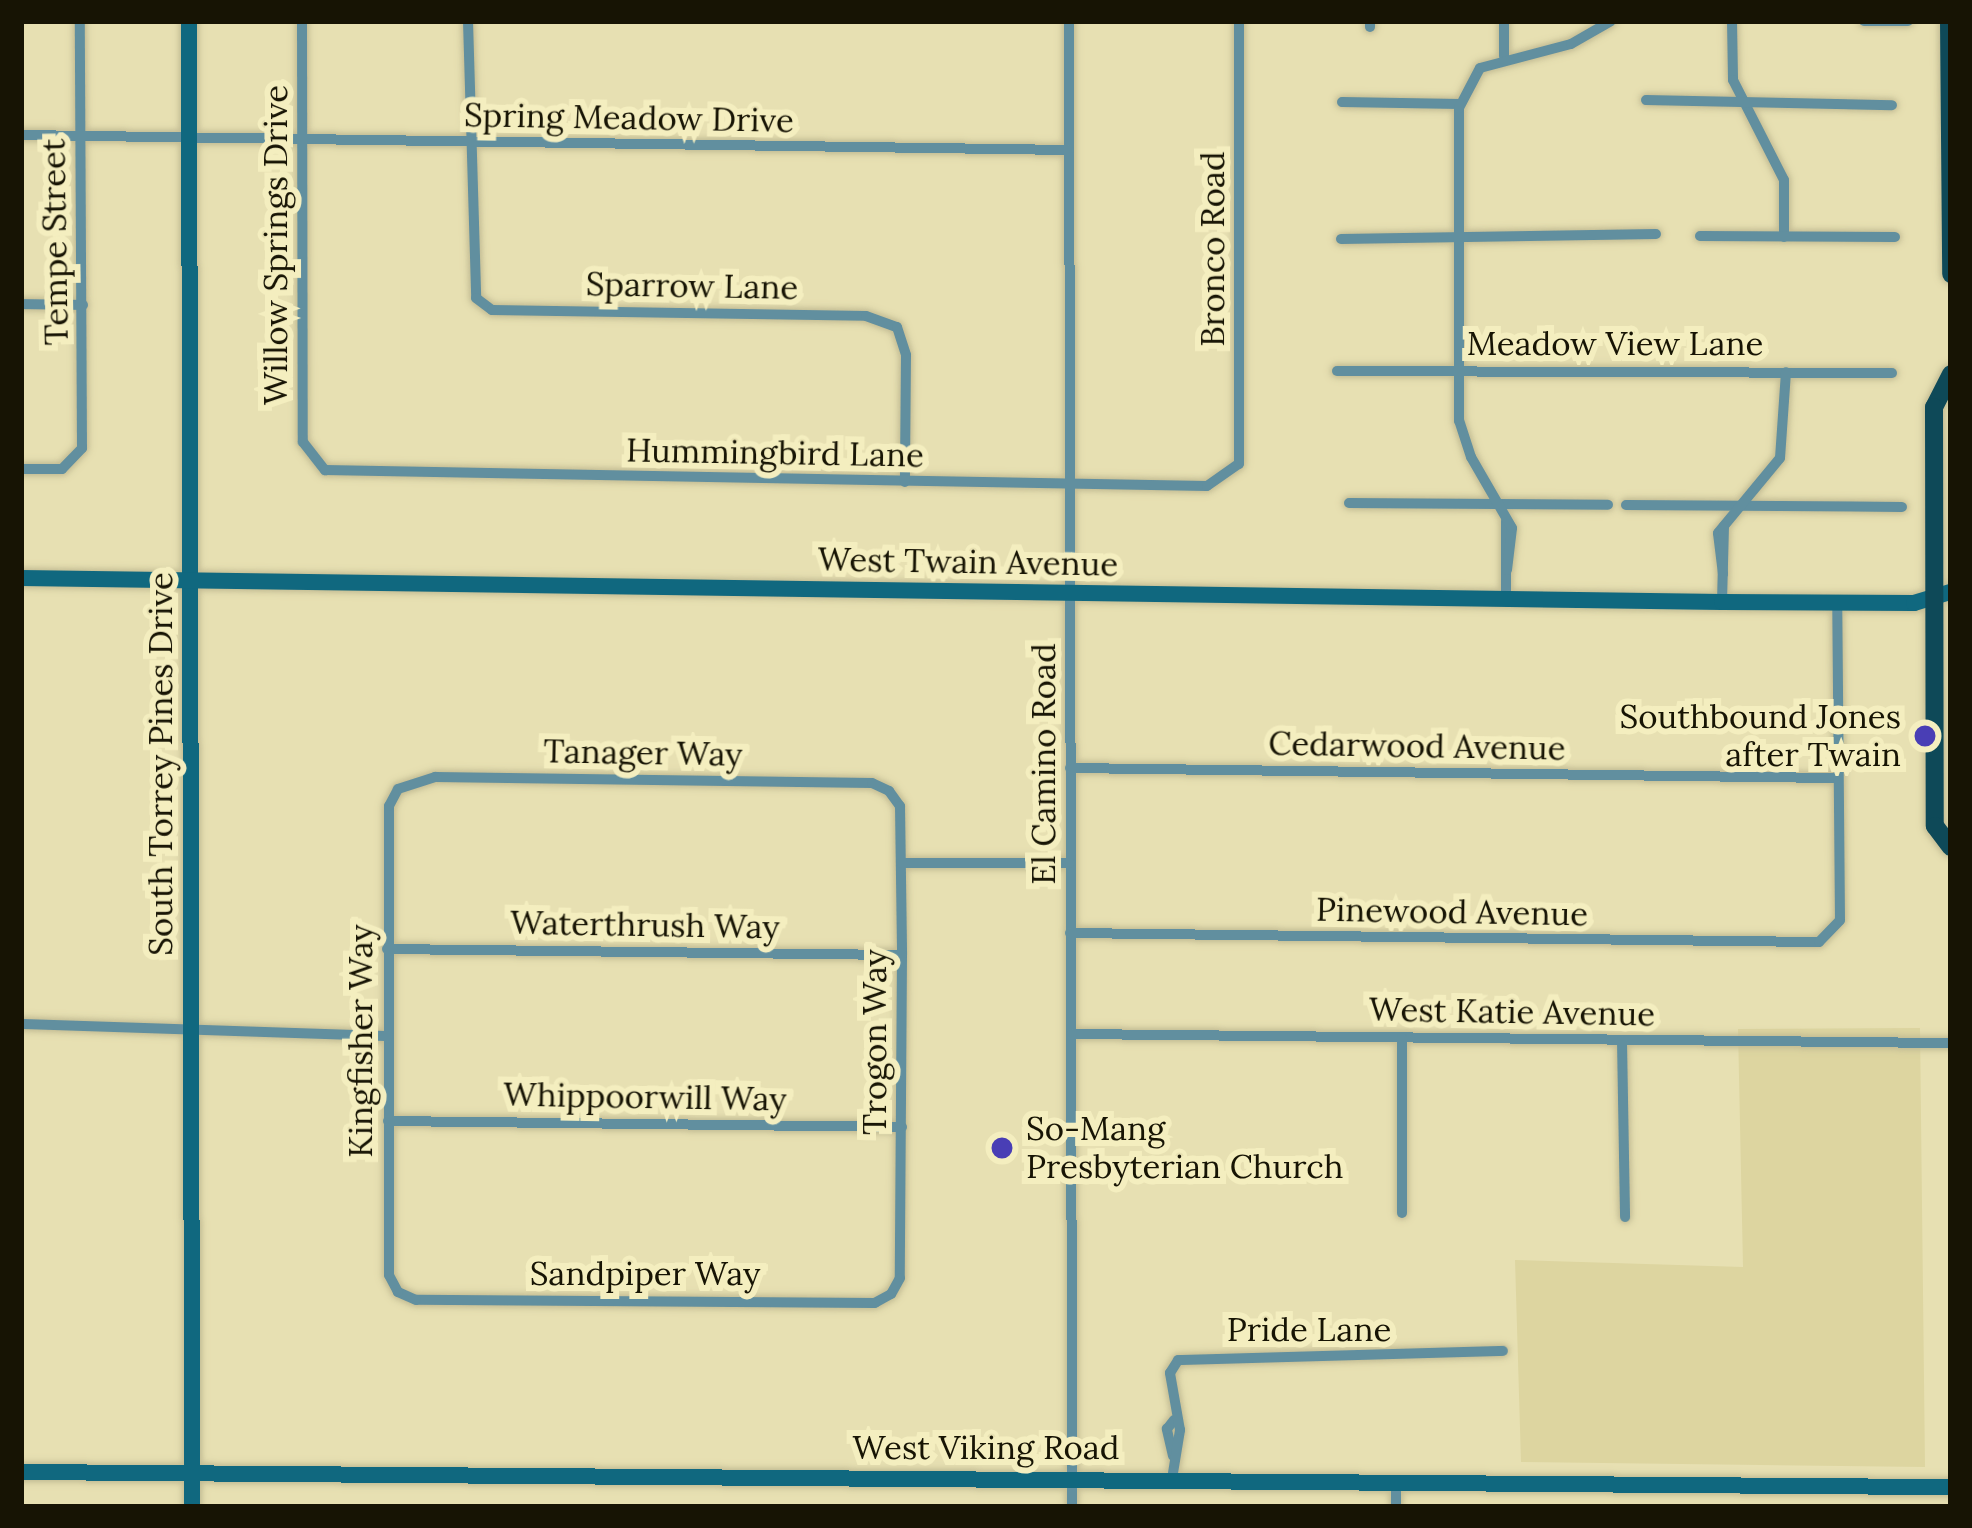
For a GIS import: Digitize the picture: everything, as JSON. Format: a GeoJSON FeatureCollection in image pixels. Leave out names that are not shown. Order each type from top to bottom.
{"type":"FeatureCollection","features":[{"type":"Feature","properties":{"kind":"main road"},"geometry":{"type":"LineString","coordinates":[[1949,21],[1951,274]]}},
{"type":"Feature","properties":{"kind":"main road"},"geometry":{"type":"LineString","coordinates":[[1951,374],[1934,407],[1943,592],[1935,826],[1951,847]]}},
{"type":"Feature","properties":{"kind":"street","name":"Tempe Street"},"geometry":{"type":"LineString","coordinates":[[21,469],[62,470],[82,448],[80,21]]}},
{"type":"Feature","properties":{"kind":"street","name":"South Torrey Pines Drive"},"geometry":{"type":"LineString","coordinates":[[189,21],[193,1507]]}},
{"type":"Feature","properties":{"kind":"street","name":"Willow Springs Drive"},"geometry":{"type":"LineString","coordinates":[[302,21],[303,442],[316,465]]}},
{"type":"Feature","properties":{"kind":"street"},"geometry":{"type":"LineString","coordinates":[[469,21],[469,143]]}},
{"type":"Feature","properties":{"kind":"street","name":"El Camino Road"},"geometry":{"type":"LineString","coordinates":[[1069,21],[1072,1507]]}},
{"type":"Feature","properties":{"kind":"street","name":"Bronco Road"},"geometry":{"type":"LineString","coordinates":[[1232,476],[1239,464],[1239,21]]}},
{"type":"Feature","properties":{"kind":"street"},"geometry":{"type":"LineString","coordinates":[[1504,21],[1504,56]]}},
{"type":"Feature","properties":{"kind":"street"},"geometry":{"type":"LineString","coordinates":[[1507,599],[1513,542],[1503,505],[1471,458],[1459,421],[1455,235],[1460,104],[1466,83],[1504,56],[1571,44],[1611,21]]}},
{"type":"Feature","properties":{"kind":"street"},"geometry":{"type":"LineString","coordinates":[[1732,21],[1733,80],[1784,181],[1784,237]]}},
{"type":"Feature","properties":{"kind":"street"},"geometry":{"type":"LineString","coordinates":[[1864,21],[1908,21]]}},
{"type":"Feature","properties":{"kind":"street"},"geometry":{"type":"LineString","coordinates":[[1646,100],[1892,105]]}},
{"type":"Feature","properties":{"kind":"street"},"geometry":{"type":"LineString","coordinates":[[1342,102],[1460,104]]}},
{"type":"Feature","properties":{"kind":"street","name":"Spring Meadow Drive"},"geometry":{"type":"LineString","coordinates":[[21,135],[1070,150]]}},
{"type":"Feature","properties":{"kind":"street","name":"Sparrow Lane"},"geometry":{"type":"LineString","coordinates":[[469,143],[470,279],[484,306],[866,316],[897,327],[906,355],[905,482]]}},
{"type":"Feature","properties":{"kind":"street"},"geometry":{"type":"LineString","coordinates":[[1341,239],[1656,234]]}},
{"type":"Feature","properties":{"kind":"street"},"geometry":{"type":"LineString","coordinates":[[1700,236],[1895,237]]}},
{"type":"Feature","properties":{"kind":"street"},"geometry":{"type":"LineString","coordinates":[[21,304],[83,304]]}},
{"type":"Feature","properties":{"kind":"street","name":"Meadow View Lane"},"geometry":{"type":"LineString","coordinates":[[1337,371],[1892,373]]}},
{"type":"Feature","properties":{"kind":"street"},"geometry":{"type":"LineString","coordinates":[[1722,602],[1724,526],[1780,458],[1786,372]]}},
{"type":"Feature","properties":{"kind":"street","name":"Hummingbird Lane"},"geometry":{"type":"LineString","coordinates":[[316,465],[387,474],[1070,485],[1207,486],[1232,476]]}},
{"type":"Feature","properties":{"kind":"street"},"geometry":{"type":"LineString","coordinates":[[1349,503],[1608,505]]}},
{"type":"Feature","properties":{"kind":"street"},"geometry":{"type":"LineString","coordinates":[[1626,505],[1902,507]]}},
{"type":"Feature","properties":{"kind":"street","name":"West Twain Avenue"},"geometry":{"type":"LineString","coordinates":[[21,578],[1722,602],[1914,603],[1943,592]]}},
{"type":"Feature","properties":{"kind":"street"},"geometry":{"type":"LineString","coordinates":[[1835,778],[1837,602]]}},
{"type":"Feature","properties":{"kind":"street"},"geometry":{"type":"LineString","coordinates":[[1914,603],[1943,617]]}},
{"type":"Feature","properties":{"kind":"street","name":"Cedarwood Avenue"},"geometry":{"type":"LineString","coordinates":[[1070,768],[1835,778]]}},
{"type":"Feature","properties":{"kind":"street","name":"Tanager Way"},"geometry":{"type":"LineString","coordinates":[[398,789],[435,776],[872,783],[889,790]]}},
{"type":"Feature","properties":{"kind":"street","name":"Pinewood Avenue"},"geometry":{"type":"LineString","coordinates":[[1070,933],[1802,944],[1832,934],[1840,920],[1835,778]]}},
{"type":"Feature","properties":{"kind":"street","name":"Kingfisher Way"},"geometry":{"type":"LineString","coordinates":[[398,789],[389,806],[388,949],[389,1275],[398,1292]]}},
{"type":"Feature","properties":{"kind":"street","name":"Trogon Way"},"geometry":{"type":"LineString","coordinates":[[889,790],[900,806],[902,955],[900,1278],[891,1294]]}},
{"type":"Feature","properties":{"kind":"street"},"geometry":{"type":"LineString","coordinates":[[901,863],[1070,863]]}},
{"type":"Feature","properties":{"kind":"street","name":"Waterthrush Way"},"geometry":{"type":"LineString","coordinates":[[388,949],[902,955]]}},
{"type":"Feature","properties":{"kind":"street"},"geometry":{"type":"LineString","coordinates":[[21,1024],[388,1036]]}},
{"type":"Feature","properties":{"kind":"street","name":"West Katie Avenue"},"geometry":{"type":"LineString","coordinates":[[1072,1034],[1951,1043]]}},
{"type":"Feature","properties":{"kind":"street"},"geometry":{"type":"LineString","coordinates":[[1402,1038],[1402,1213]]}},
{"type":"Feature","properties":{"kind":"street"},"geometry":{"type":"LineString","coordinates":[[1622,1041],[1624,1217]]}},
{"type":"Feature","properties":{"kind":"street","name":"Whippoorwill Way"},"geometry":{"type":"LineString","coordinates":[[388,1121],[902,1127]]}},
{"type":"Feature","properties":{"kind":"street","name":"Sandpiper Way"},"geometry":{"type":"LineString","coordinates":[[398,1292],[416,1300],[852,1303],[891,1294]]}},
{"type":"Feature","properties":{"kind":"street","name":"Pride Lane"},"geometry":{"type":"LineString","coordinates":[[1172,1479],[1173,1456],[1180,1447],[1170,1373],[1192,1354],[1444,1358],[1503,1352]]}},
{"type":"Feature","properties":{"kind":"street","name":"West Viking Road"},"geometry":{"type":"LineString","coordinates":[[21,1472],[1951,1487]]}},
{"type":"Feature","properties":{"kind":"street"},"geometry":{"type":"LineString","coordinates":[[1396,1481],[1396,1507]]}},
{"type":"Feature","properties":{"kind":"shaded area"},"geometry":{"type":"Polygon","coordinates":[[[1920,1028],[1925,1467],[1521,1462],[1515,1260],[1743,1267],[1738,1029],[1920,1028]]]}},
{"type":"Feature","properties":{"kind":"place","name":"Southbound Jones after Twain"},"geometry":{"type":"Point","coordinates":[1925,736]}},
{"type":"Feature","properties":{"kind":"place","name":"So-Mang Presbyterian Church"},"geometry":{"type":"Point","coordinates":[1002,1148]}}]}
